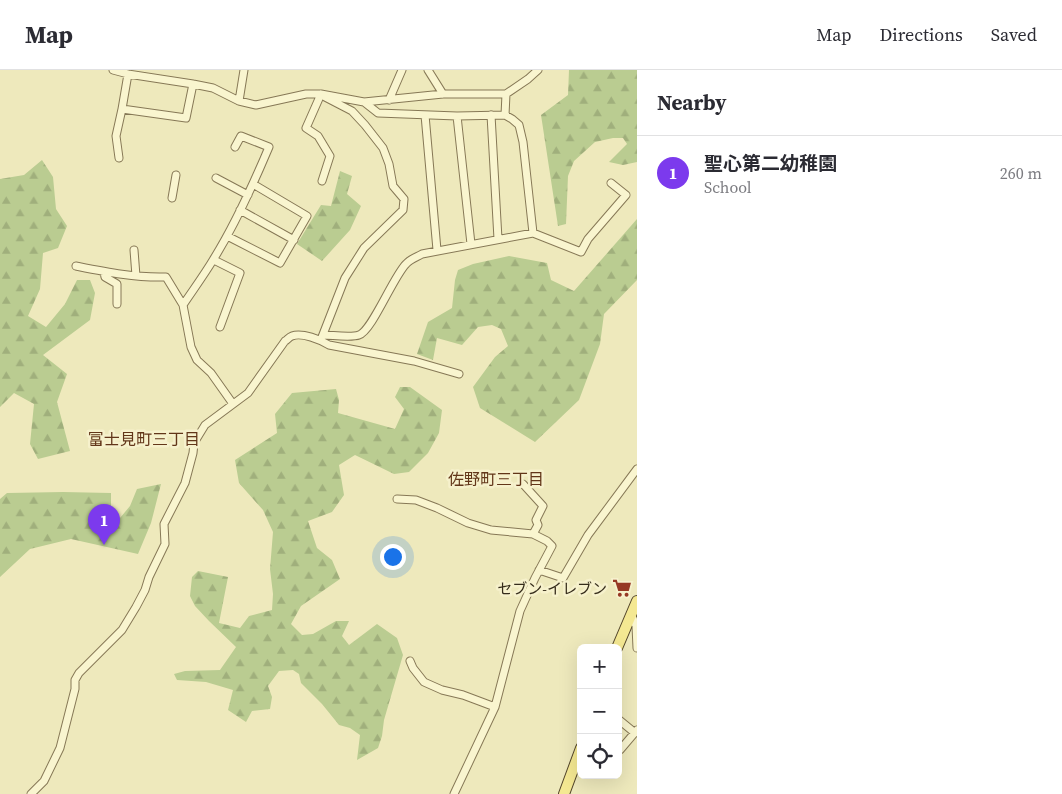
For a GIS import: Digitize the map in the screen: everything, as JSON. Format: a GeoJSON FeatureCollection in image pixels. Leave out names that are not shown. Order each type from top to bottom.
{"type":"FeatureCollection","features":[{"type":"Feature","properties":{"kind":"main road"},"geometry":{"type":"LineString","coordinates":[[619,644],[637,601]]}},
{"type":"Feature","properties":{"kind":"main road"},"geometry":{"type":"LineString","coordinates":[[564,794],[577,759]]}},
{"type":"Feature","properties":{"kind":"street"},"geometry":{"type":"LineString","coordinates":[[113,70],[213,88],[239,101],[256,106],[306,94],[321,94],[364,102],[443,94],[506,94],[538,70]]}},
{"type":"Feature","properties":{"kind":"street"},"geometry":{"type":"LineString","coordinates":[[239,101],[244,70]]}},
{"type":"Feature","properties":{"kind":"street"},"geometry":{"type":"LineString","coordinates":[[389,100],[402,70]]}},
{"type":"Feature","properties":{"kind":"street"},"geometry":{"type":"LineString","coordinates":[[428,70],[443,94]]}},
{"type":"Feature","properties":{"kind":"street"},"geometry":{"type":"LineString","coordinates":[[118,158],[116,136],[128,74]]}},
{"type":"Feature","properties":{"kind":"street"},"geometry":{"type":"LineString","coordinates":[[122,109],[186,118],[193,84]]}},
{"type":"Feature","properties":{"kind":"street"},"geometry":{"type":"LineString","coordinates":[[321,94],[306,128],[318,136],[330,156],[322,181]]}},
{"type":"Feature","properties":{"kind":"street"},"geometry":{"type":"LineString","coordinates":[[321,94],[352,111],[383,148],[389,164],[393,186],[404,199],[403,210],[364,248],[345,278],[322,337]]}},
{"type":"Feature","properties":{"kind":"street"},"geometry":{"type":"LineString","coordinates":[[505,115],[506,94]]}},
{"type":"Feature","properties":{"kind":"street"},"geometry":{"type":"LineString","coordinates":[[364,102],[378,113],[457,116],[505,115],[512,118],[519,125],[523,142],[533,233]]}},
{"type":"Feature","properties":{"kind":"street"},"geometry":{"type":"LineString","coordinates":[[425,115],[437,250]]}},
{"type":"Feature","properties":{"kind":"street"},"geometry":{"type":"LineString","coordinates":[[491,115],[498,239]]}},
{"type":"Feature","properties":{"kind":"street"},"geometry":{"type":"LineString","coordinates":[[457,116],[471,244]]}},
{"type":"Feature","properties":{"kind":"street"},"geometry":{"type":"LineString","coordinates":[[184,305],[214,260],[227,236],[269,147],[241,136],[234,147]]}},
{"type":"Feature","properties":{"kind":"street"},"geometry":{"type":"LineString","coordinates":[[172,198],[176,174]]}},
{"type":"Feature","properties":{"kind":"street"},"geometry":{"type":"LineString","coordinates":[[216,178],[248,195]]}},
{"type":"Feature","properties":{"kind":"street"},"geometry":{"type":"LineString","coordinates":[[31,794],[44,780],[60,748],[75,689],[75,680],[84,668],[122,630],[145,590],[149,577],[165,544],[164,524],[185,483],[194,443],[205,425],[248,394],[285,341],[293,336],[359,335],[366,330],[406,263],[422,254],[533,233],[581,252],[588,239],[626,195],[611,183]]}},
{"type":"Feature","properties":{"kind":"street"},"geometry":{"type":"LineString","coordinates":[[227,236],[280,263],[307,216],[253,184]]}},
{"type":"Feature","properties":{"kind":"street"},"geometry":{"type":"LineString","coordinates":[[240,210],[294,240]]}},
{"type":"Feature","properties":{"kind":"street"},"geometry":{"type":"LineString","coordinates":[[134,250],[136,276]]}},
{"type":"Feature","properties":{"kind":"street"},"geometry":{"type":"LineString","coordinates":[[214,260],[240,273],[220,327]]}},
{"type":"Feature","properties":{"kind":"street"},"geometry":{"type":"LineString","coordinates":[[76,266],[144,278],[166,277],[184,305],[192,347],[197,360],[211,374],[233,404]]}},
{"type":"Feature","properties":{"kind":"street"},"geometry":{"type":"LineString","coordinates":[[104,272],[105,276],[117,284],[117,304]]}},
{"type":"Feature","properties":{"kind":"street"},"geometry":{"type":"LineString","coordinates":[[322,337],[329,345],[414,361],[459,374]]}},
{"type":"Feature","properties":{"kind":"street"},"geometry":{"type":"LineString","coordinates":[[539,570],[563,578],[588,535],[637,468]]}},
{"type":"Feature","properties":{"kind":"street"},"geometry":{"type":"LineString","coordinates":[[523,484],[542,506],[536,520],[538,525],[533,534]]}},
{"type":"Feature","properties":{"kind":"street"},"geometry":{"type":"LineString","coordinates":[[397,499],[416,500],[468,523],[490,530],[533,534],[552,546],[539,570],[518,618],[495,707],[454,794]]}},
{"type":"Feature","properties":{"kind":"street"},"geometry":{"type":"LineString","coordinates":[[631,613],[636,626],[637,648]]}},
{"type":"Feature","properties":{"kind":"street"},"geometry":{"type":"LineString","coordinates":[[410,661],[424,682],[442,690],[495,707]]}},
{"type":"Feature","properties":{"kind":"street"},"geometry":{"type":"LineString","coordinates":[[622,721],[636,731],[622,748]]}},
{"type":"Feature","properties":{"kind":"green space"},"geometry":{"type":"Polygon","coordinates":[[[569,70],[637,70],[637,162],[623,165],[609,162],[627,144],[623,138],[595,142],[574,161],[568,176],[566,224],[558,226],[541,115],[568,95],[569,70]]]}},
{"type":"Feature","properties":{"kind":"green space"},"geometry":{"type":"Polygon","coordinates":[[[42,160],[53,177],[56,209],[67,226],[58,248],[43,253],[40,289],[28,316],[46,327],[65,304],[77,280],[90,280],[95,293],[90,320],[43,355],[67,374],[57,402],[70,451],[38,459],[30,444],[34,404],[14,393],[0,407],[0,179],[24,175],[42,160]]]}},
{"type":"Feature","properties":{"kind":"green space"},"geometry":{"type":"Polygon","coordinates":[[[340,171],[352,176],[347,194],[361,206],[350,230],[322,261],[297,244],[321,205],[331,206],[340,171]]]}},
{"type":"Feature","properties":{"kind":"green space"},"geometry":{"type":"Polygon","coordinates":[[[637,219],[637,280],[604,314],[600,344],[579,400],[535,442],[480,408],[473,387],[495,357],[508,346],[501,329],[492,325],[478,327],[462,345],[437,338],[433,360],[417,354],[428,322],[452,308],[458,270],[473,264],[509,256],[547,263],[551,280],[574,291],[637,219]]]}},
{"type":"Feature","properties":{"kind":"green space"},"geometry":{"type":"Polygon","coordinates":[[[400,387],[410,387],[442,410],[439,433],[428,453],[409,472],[394,474],[355,455],[339,465],[344,495],[332,512],[308,521],[317,548],[332,560],[340,579],[301,606],[291,624],[302,635],[313,634],[336,621],[349,621],[342,636],[349,645],[377,624],[397,638],[403,655],[384,720],[382,736],[378,748],[357,760],[360,735],[350,728],[339,725],[301,683],[299,674],[293,670],[279,671],[268,686],[272,697],[270,709],[252,711],[246,722],[228,710],[233,690],[206,682],[177,680],[174,674],[185,671],[220,670],[236,647],[195,606],[190,596],[192,577],[198,571],[228,577],[219,623],[240,628],[249,616],[272,610],[273,594],[270,569],[273,532],[263,510],[239,483],[235,460],[277,433],[275,414],[292,393],[336,389],[339,400],[338,413],[395,429],[404,409],[395,397],[400,387]]]}},
{"type":"Feature","properties":{"kind":"green space"},"geometry":{"type":"Polygon","coordinates":[[[161,484],[151,523],[138,554],[71,539],[30,549],[0,577],[0,499],[7,493],[111,493],[111,508],[120,518],[130,506],[137,489],[161,484]]]}},
{"type":"Feature","properties":{"kind":"place","name":"聖心第二幼稚園"},"geometry":{"type":"Point","coordinates":[104,545]}},
{"type":"Feature","properties":{"kind":"place","name":"セブン-イレブン"},"geometry":{"type":"Point","coordinates":[622,588]}},
{"type":"Feature","properties":{"kind":"district","name":"富士見町三丁目"},"geometry":{"type":"Point","coordinates":[144,439]}},
{"type":"Feature","properties":{"kind":"district","name":"佐野町三丁目"},"geometry":{"type":"Point","coordinates":[496,479]}}]}
